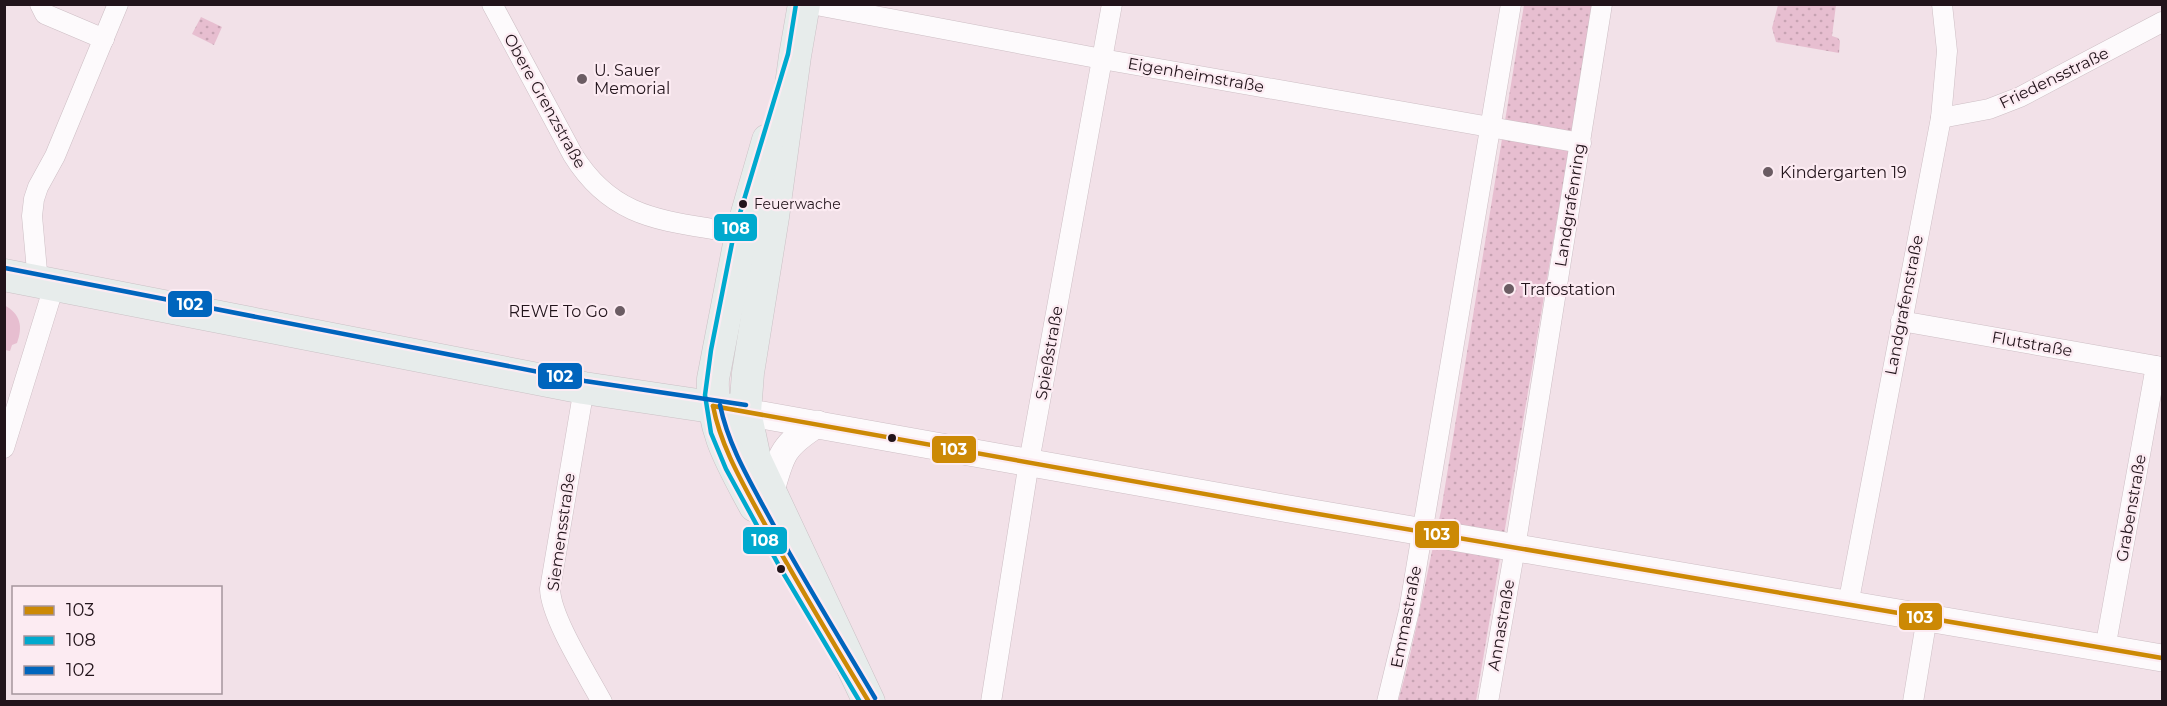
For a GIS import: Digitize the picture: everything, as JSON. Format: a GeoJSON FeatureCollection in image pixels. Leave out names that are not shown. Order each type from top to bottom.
{"type":"FeatureCollection","features":[{"type":"Feature","properties":{"kind":"main road"},"geometry":{"type":"LineString","coordinates":[[804,4],[748,373],[745,412],[754,459],[863,691]]}},
{"type":"Feature","properties":{"kind":"main road"},"geometry":{"type":"LineString","coordinates":[[795,56],[741,234],[713,380],[714,406],[718,431],[733,465],[788,567],[863,691]]}},
{"type":"Feature","properties":{"kind":"main road"},"geometry":{"type":"LineString","coordinates":[[4,275],[584,388],[745,412]]}},
{"type":"Feature","properties":{"kind":"street"},"geometry":{"type":"LineString","coordinates":[[40,4],[45,14],[104,39]]}},
{"type":"Feature","properties":{"kind":"street"},"geometry":{"type":"LineString","coordinates":[[4,448],[46,284],[32,216],[34,199],[38,186],[55,156],[118,4]]}},
{"type":"Feature","properties":{"kind":"street","name":"Obere Grenzstraße"},"geometry":{"type":"LineString","coordinates":[[492,4],[573,155],[586,175],[600,190],[620,205],[638,213],[741,234]]}},
{"type":"Feature","properties":{"kind":"street","name":"Eigenheimstraße"},"geometry":{"type":"LineString","coordinates":[[811,4],[1102,59],[1581,143]]}},
{"type":"Feature","properties":{"kind":"street","name":"Spießstraße"},"geometry":{"type":"LineString","coordinates":[[991,702],[1029,462],[1112,4]]}},
{"type":"Feature","properties":{"kind":"street"},"geometry":{"type":"LineString","coordinates":[[1421,532],[1511,4]]}},
{"type":"Feature","properties":{"kind":"street","name":"Landgrafenring"},"geometry":{"type":"LineString","coordinates":[[1515,548],[1602,4]]}},
{"type":"Feature","properties":{"kind":"street","name":"Landgrafenstraße"},"geometry":{"type":"LineString","coordinates":[[1848,605],[1941,118],[1947,51],[1942,4]]}},
{"type":"Feature","properties":{"kind":"street","name":"Friedensstraße"},"geometry":{"type":"LineString","coordinates":[[1941,118],[1989,109],[2020,98],[2163,22]]}},
{"type":"Feature","properties":{"kind":"street","name":"Flutstraße"},"geometry":{"type":"LineString","coordinates":[[1901,321],[2159,367]]}},
{"type":"Feature","properties":{"kind":"street","name":"Grabenstraße"},"geometry":{"type":"LineString","coordinates":[[2105,649],[2156,407],[2159,367]]}},
{"type":"Feature","properties":{"kind":"street","name":"Siemensstraße"},"geometry":{"type":"LineString","coordinates":[[584,388],[550,597],[556,615],[602,702]]}},
{"type":"Feature","properties":{"kind":"street"},"geometry":{"type":"LineString","coordinates":[[745,412],[1421,532],[2163,658]]}},
{"type":"Feature","properties":{"kind":"street"},"geometry":{"type":"LineString","coordinates":[[771,491],[783,453],[794,439],[817,424]]}},
{"type":"Feature","properties":{"kind":"street","name":"Emmastraße"},"geometry":{"type":"LineString","coordinates":[[1387,702],[1402,644],[1421,532]]}},
{"type":"Feature","properties":{"kind":"street","name":"Annastraße"},"geometry":{"type":"LineString","coordinates":[[1488,702],[1515,548]]}},
{"type":"Feature","properties":{"kind":"street"},"geometry":{"type":"LineString","coordinates":[[1913,702],[1927,617]]}},
{"type":"Feature","properties":{"kind":"shaded area"},"geometry":{"type":"Polygon","coordinates":[[[1524,5],[1593,5],[1476,701],[1398,702],[1441,511],[1524,5]]]}},
{"type":"Feature","properties":{"kind":"shaded area"},"geometry":{"type":"Polygon","coordinates":[[[1778,5],[1836,5],[1832,36],[1840,41],[1839,53],[1776,42],[1772,28],[1778,5]]]}},
{"type":"Feature","properties":{"kind":"shaded area"},"geometry":{"type":"Polygon","coordinates":[[[201,17],[222,27],[214,45],[192,34],[201,17]]]}},
{"type":"Feature","properties":{"kind":"shaded area"},"geometry":{"type":"Polygon","coordinates":[[[4,305],[14,312],[20,326],[17,343],[12,345],[10,351],[5,350],[4,305]]]}},
{"type":"Feature","properties":{"kind":"transit line","name":"108"},"geometry":{"type":"LineString","coordinates":[[796,4],[788,54],[734,233],[711,350],[705,395],[711,433],[726,469],[782,571],[860,702]]}},
{"type":"Feature","properties":{"kind":"transit line","name":"102"},"geometry":{"type":"LineString","coordinates":[[5,268],[585,381],[746,405]]}},
{"type":"Feature","properties":{"kind":"transit line","name":"102"},"geometry":{"type":"LineString","coordinates":[[720,405],[733,447],[753,487],[793,560],[875,698]]}},
{"type":"Feature","properties":{"kind":"transit line","name":"103"},"geometry":{"type":"LineString","coordinates":[[713,406],[1289,509],[2162,658]]}},
{"type":"Feature","properties":{"kind":"transit line","name":"103"},"geometry":{"type":"LineString","coordinates":[[713,406],[721,436],[747,491],[801,588],[869,702]]}},
{"type":"Feature","properties":{"kind":"place","name":"U. Sauer Memorial"},"geometry":{"type":"Point","coordinates":[582,79]}},
{"type":"Feature","properties":{"kind":"place","name":"Kindergarten 19"},"geometry":{"type":"Point","coordinates":[1768,172]}},
{"type":"Feature","properties":{"kind":"place","name":"Feuerwache"},"geometry":{"type":"Point","coordinates":[743,204]}},
{"type":"Feature","properties":{"kind":"place","name":"Trafostation"},"geometry":{"type":"Point","coordinates":[1509,289]}},
{"type":"Feature","properties":{"kind":"place","name":"REWE To Go"},"geometry":{"type":"Point","coordinates":[620,311]}}]}
